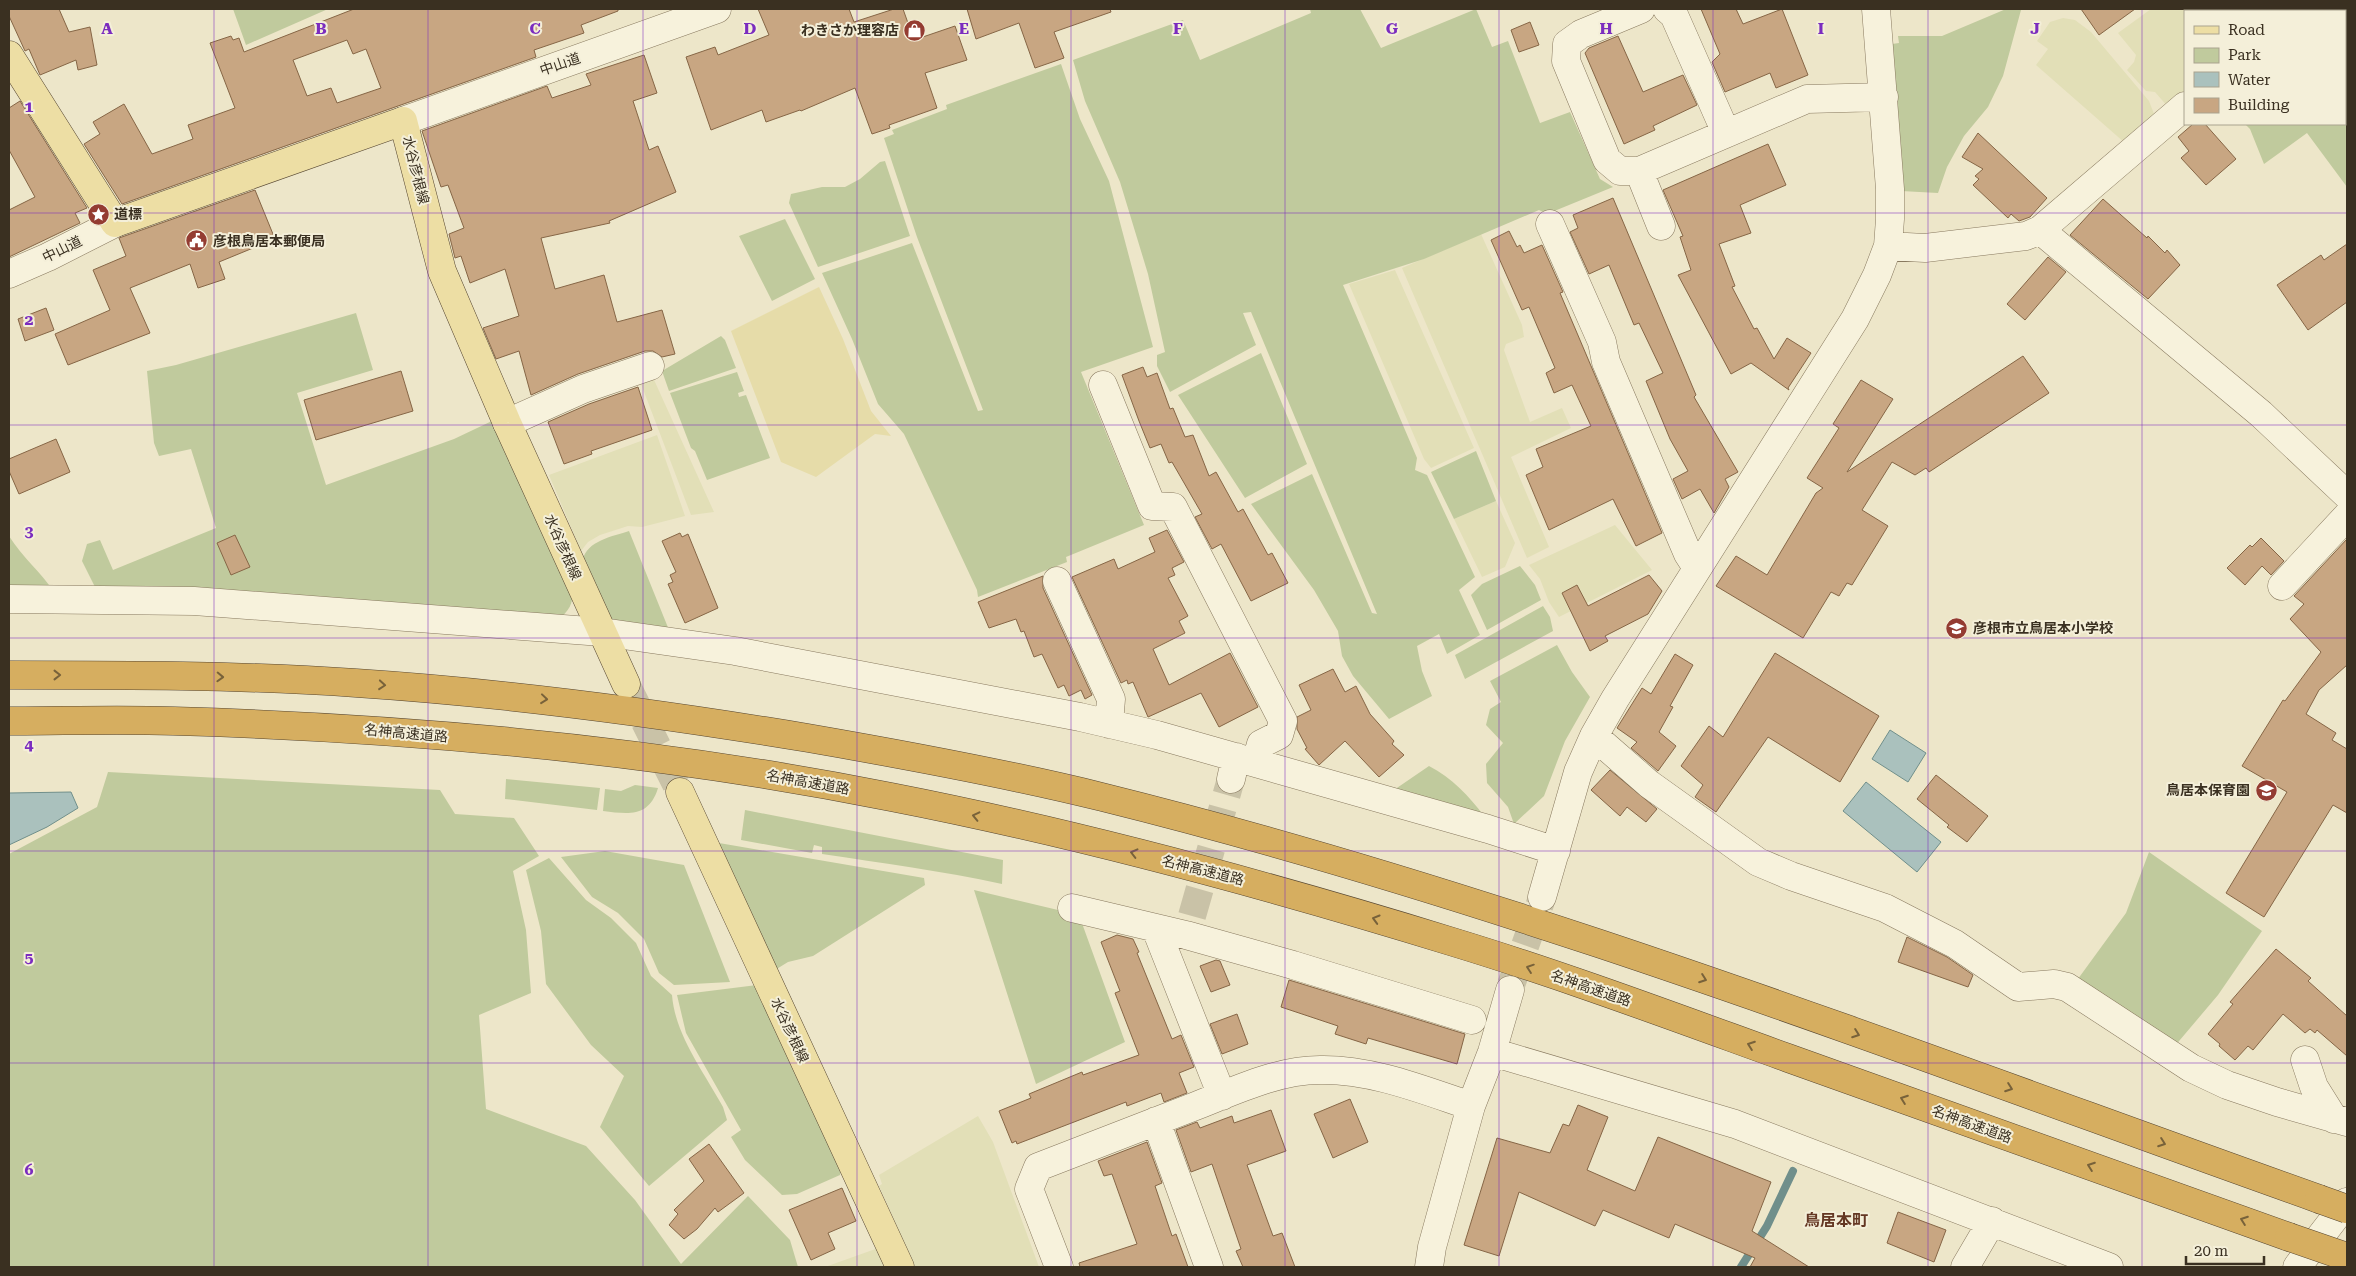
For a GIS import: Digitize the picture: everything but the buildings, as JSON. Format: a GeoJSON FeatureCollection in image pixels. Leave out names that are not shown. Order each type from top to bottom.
{"type":"FeatureCollection","features":[{"type":"Feature","properties":{"kind":"highway"},"geometry":{"type":"LineString","coordinates":[[9,675],[170,675],[345,682],[545,699],[724,724],[899,754],[1096,796],[1279,843],[1469,900],[1657,963],[2347,1209]]}},
{"type":"Feature","properties":{"kind":"highway","name":"名神高速道路"},"geometry":{"type":"LineString","coordinates":[[9,722],[169,720],[346,728],[542,745],[723,767],[892,797],[1088,841],[1268,887],[1457,943],[1643,1006],[2347,1257]]}},
{"type":"Feature","properties":{"kind":"main road"},"geometry":{"type":"LineString","coordinates":[[9,55],[115,223]]}},
{"type":"Feature","properties":{"kind":"main road","name":"水谷彦根線"},"geometry":{"type":"LineString","coordinates":[[115,223],[404,120],[442,271],[507,423],[626,684]]}},
{"type":"Feature","properties":{"kind":"main road","name":"水谷彦根線"},"geometry":{"type":"LineString","coordinates":[[680,792],[900,1267]]}},
{"type":"Feature","properties":{"kind":"street","name":"中山道"},"geometry":{"type":"LineString","coordinates":[[404,120],[717,9]]}},
{"type":"Feature","properties":{"kind":"street"},"geometry":{"type":"LineString","coordinates":[[1641,9],[1581,34],[1567,44],[1566,61],[1607,160],[1620,172],[1639,171],[1807,99],[1884,97]]}},
{"type":"Feature","properties":{"kind":"street"},"geometry":{"type":"LineString","coordinates":[[1667,9],[1674,15],[1726,133]]}},
{"type":"Feature","properties":{"kind":"street"},"geometry":{"type":"LineString","coordinates":[[1542,897],[1578,772],[1594,736],[1697,568],[1855,319],[1877,275],[1888,246],[1890,189],[1876,9]]}},
{"type":"Feature","properties":{"kind":"street"},"geometry":{"type":"LineString","coordinates":[[1888,246],[1925,248],[2026,236],[2040,230],[2184,107]]}},
{"type":"Feature","properties":{"kind":"street"},"geometry":{"type":"LineString","coordinates":[[1639,171],[1661,226]]}},
{"type":"Feature","properties":{"kind":"street","name":"中山道"},"geometry":{"type":"LineString","coordinates":[[9,274],[48,257],[115,223]]}},
{"type":"Feature","properties":{"kind":"street"},"geometry":{"type":"LineString","coordinates":[[1550,224],[1602,342],[1610,371],[1688,554],[1697,568]]}},
{"type":"Feature","properties":{"kind":"street"},"geometry":{"type":"LineString","coordinates":[[2040,230],[2261,414],[2347,495]]}},
{"type":"Feature","properties":{"kind":"street"},"geometry":{"type":"LineString","coordinates":[[507,423],[583,389],[650,366]]}},
{"type":"Feature","properties":{"kind":"street"},"geometry":{"type":"LineString","coordinates":[[1103,385],[1152,506],[1173,507],[1283,721],[1280,735],[1261,744],[1241,766]]}},
{"type":"Feature","properties":{"kind":"street"},"geometry":{"type":"LineString","coordinates":[[2282,586],[2347,516]]}},
{"type":"Feature","properties":{"kind":"street"},"geometry":{"type":"LineString","coordinates":[[1057,581],[1111,699],[1109,724]]}},
{"type":"Feature","properties":{"kind":"street"},"geometry":{"type":"LineString","coordinates":[[9,598],[194,601],[602,632],[735,651],[1109,724],[1241,766],[1509,835],[1556,851]]}},
{"type":"Feature","properties":{"kind":"street"},"geometry":{"type":"LineString","coordinates":[[1594,736],[1649,784],[1758,862],[1791,876],[1885,908],[1955,944],[2018,986],[2054,984],[2067,986],[2191,1068],[2227,1085],[2341,1120]]}},
{"type":"Feature","properties":{"kind":"street"},"geometry":{"type":"LineString","coordinates":[[1072,908],[1156,929],[1189,926],[1293,965],[1472,1020]]}},
{"type":"Feature","properties":{"kind":"street"},"geometry":{"type":"LineString","coordinates":[[1156,929],[1222,1096]]}},
{"type":"Feature","properties":{"kind":"street"},"geometry":{"type":"LineString","coordinates":[[1429,1267],[1432,1247],[1471,1106],[1492,1052],[1510,990]]}},
{"type":"Feature","properties":{"kind":"street"},"geometry":{"type":"LineString","coordinates":[[1492,1052],[1735,1124],[2109,1267]]}},
{"type":"Feature","properties":{"kind":"street"},"geometry":{"type":"LineString","coordinates":[[2305,1060],[2314,1088],[2341,1120]]}},
{"type":"Feature","properties":{"kind":"street"},"geometry":{"type":"LineString","coordinates":[[1058,1267],[1029,1189],[1038,1167],[1156,1121],[1275,1077],[1320,1070],[1352,1072],[1380,1078],[1471,1106]]}},
{"type":"Feature","properties":{"kind":"street"},"geometry":{"type":"LineString","coordinates":[[1156,1121],[1209,1267]]}},
{"type":"Feature","properties":{"kind":"street"},"geometry":{"type":"LineString","coordinates":[[2297,1267],[2347,1202]]}},
{"type":"Feature","properties":{"kind":"street"},"geometry":{"type":"LineString","coordinates":[[1965,1267],[1992,1221]]}},
{"type":"Feature","properties":{"kind":"shaded area"},"geometry":{"type":"Polygon","coordinates":[[[2151,9],[2236,10],[2184,10],[2184,95],[2168,107],[2155,92],[2146,91],[2127,70],[2134,62],[2136,55],[2118,33],[2151,9]]]}},
{"type":"Feature","properties":{"kind":"shaded area"},"geometry":{"type":"Polygon","coordinates":[[[2063,18],[2075,20],[2091,32],[2149,101],[2156,119],[2125,143],[2036,65],[2048,49],[2037,41],[2050,22],[2063,18]]]}},
{"type":"Feature","properties":{"kind":"shaded area"},"geometry":{"type":"Polygon","coordinates":[[[1481,234],[1522,325],[1524,337],[1506,344],[1504,350],[1530,422],[1562,408],[1571,428],[1511,457],[1549,547],[1527,558],[1402,268],[1481,234]]]}},
{"type":"Feature","properties":{"kind":"shaded area"},"geometry":{"type":"Polygon","coordinates":[[[1395,270],[1474,448],[1431,468],[1424,459],[1349,284],[1395,270]]]}},
{"type":"Feature","properties":{"kind":"shaded area"},"geometry":{"type":"Polygon","coordinates":[[[650,371],[714,512],[691,515],[638,376],[650,371]]]}},
{"type":"Feature","properties":{"kind":"shaded area"},"geometry":{"type":"Polygon","coordinates":[[[657,435],[685,516],[642,527],[628,526],[600,535],[588,542],[581,551],[549,475],[657,435]]]}},
{"type":"Feature","properties":{"kind":"shaded area"},"geometry":{"type":"Polygon","coordinates":[[[1496,501],[1515,543],[1505,567],[1482,577],[1454,519],[1496,501]]]}},
{"type":"Feature","properties":{"kind":"shaded area"},"geometry":{"type":"Polygon","coordinates":[[[1615,525],[1652,570],[1559,617],[1549,602],[1540,579],[1529,565],[1615,525]]]}},
{"type":"Feature","properties":{"kind":"shaded area"},"geometry":{"type":"Polygon","coordinates":[[[978,1116],[993,1142],[1039,1267],[915,1267],[879,1186],[882,1184],[879,1175],[978,1116]]]}},
{"type":"Feature","properties":{"kind":"shaded area"},"geometry":{"type":"Polygon","coordinates":[[[881,1247],[889,1267],[825,1267],[881,1247]]]}},
{"type":"Feature","properties":{"kind":"green space"},"geometry":{"type":"Polygon","coordinates":[[[233,9],[328,9],[246,45],[233,9]]]}},
{"type":"Feature","properties":{"kind":"green space"},"geometry":{"type":"Polygon","coordinates":[[[1310,9],[1360,9],[1381,48],[1476,9],[1492,47],[1508,41],[1540,123],[1570,112],[1600,179],[1613,187],[1547,214],[1539,210],[1424,259],[1343,285],[1417,458],[1415,470],[1427,475],[1475,577],[1459,590],[1480,635],[1447,654],[1439,634],[1417,646],[1422,671],[1432,696],[1389,719],[1353,676],[1342,656],[1338,631],[1314,590],[1251,504],[1312,474],[1372,613],[1377,614],[1251,312],[1243,313],[1256,345],[1170,392],[1157,366],[1157,355],[1165,352],[1148,274],[1120,182],[1085,101],[1073,60],[1183,20],[1200,60],[1311,13],[1310,9]]]}},
{"type":"Feature","properties":{"kind":"green space"},"geometry":{"type":"Polygon","coordinates":[[[2006,9],[2021,10],[2003,76],[1988,107],[1964,136],[1947,167],[1938,193],[1901,191],[1892,44],[1899,43],[1898,36],[1942,36],[2006,9]]]}},
{"type":"Feature","properties":{"kind":"green space"},"geometry":{"type":"Polygon","coordinates":[[[2347,9],[2347,187],[2307,133],[2264,164],[2250,129],[2246,125],[2346,125],[2346,10],[2310,10],[2347,9]]]}},
{"type":"Feature","properties":{"kind":"green space"},"geometry":{"type":"Polygon","coordinates":[[[1061,64],[1080,119],[1109,181],[1153,347],[1081,372],[1144,525],[1066,557],[1067,562],[978,597],[977,590],[904,434],[878,404],[852,339],[822,273],[912,243],[978,411],[983,410],[917,237],[884,138],[894,134],[892,130],[947,109],[946,105],[1061,64]]]}},
{"type":"Feature","properties":{"kind":"green space"},"geometry":{"type":"Polygon","coordinates":[[[885,161],[910,236],[818,267],[789,203],[791,194],[822,187],[845,187],[860,179],[880,162],[885,161]]]}},
{"type":"Feature","properties":{"kind":"green space"},"geometry":{"type":"Polygon","coordinates":[[[785,219],[815,279],[772,301],[739,236],[785,219]]]}},
{"type":"Feature","properties":{"kind":"green space"},"geometry":{"type":"Polygon","coordinates":[[[356,313],[373,370],[297,393],[326,485],[454,439],[494,420],[573,587],[571,604],[565,614],[561,617],[97,591],[82,561],[87,544],[100,540],[113,570],[216,528],[191,449],[159,456],[154,443],[147,371],[176,365],[356,313]]]}},
{"type":"Feature","properties":{"kind":"green space"},"geometry":{"type":"Polygon","coordinates":[[[721,336],[725,340],[736,368],[669,391],[662,371],[721,336]]]}},
{"type":"Feature","properties":{"kind":"green space"},"geometry":{"type":"Polygon","coordinates":[[[1261,353],[1307,464],[1245,498],[1178,395],[1261,353]]]}},
{"type":"Feature","properties":{"kind":"green space"},"geometry":{"type":"Polygon","coordinates":[[[737,372],[744,391],[738,393],[739,397],[746,395],[770,458],[707,480],[695,451],[691,448],[670,393],[737,372]]]}},
{"type":"Feature","properties":{"kind":"green space"},"geometry":{"type":"Polygon","coordinates":[[[1476,451],[1496,501],[1454,519],[1431,472],[1476,451]]]}},
{"type":"Feature","properties":{"kind":"green space"},"geometry":{"type":"Polygon","coordinates":[[[629,531],[669,630],[610,620],[583,560],[589,548],[595,544],[609,537],[629,531]]]}},
{"type":"Feature","properties":{"kind":"green space"},"geometry":{"type":"Polygon","coordinates":[[[9,536],[20,551],[54,592],[9,593],[9,536]]]}},
{"type":"Feature","properties":{"kind":"green space"},"geometry":{"type":"Polygon","coordinates":[[[1520,566],[1535,585],[1541,600],[1487,630],[1471,595],[1482,584],[1520,566]]]}},
{"type":"Feature","properties":{"kind":"green space"},"geometry":{"type":"Polygon","coordinates":[[[1543,606],[1550,617],[1553,631],[1465,679],[1455,655],[1543,606]]]}},
{"type":"Feature","properties":{"kind":"green space"},"geometry":{"type":"Polygon","coordinates":[[[1557,645],[1572,672],[1590,697],[1565,741],[1544,796],[1514,824],[1508,807],[1487,783],[1486,764],[1503,743],[1486,725],[1490,709],[1501,702],[1490,681],[1557,645]]]}},
{"type":"Feature","properties":{"kind":"green space"},"geometry":{"type":"Polygon","coordinates":[[[1429,766],[1460,788],[1484,816],[1391,792],[1429,766]]]}},
{"type":"Feature","properties":{"kind":"green space"},"geometry":{"type":"Polygon","coordinates":[[[108,772],[440,790],[455,814],[514,818],[539,856],[513,871],[526,930],[531,993],[479,1015],[486,1109],[586,1146],[635,1200],[681,1264],[748,1196],[790,1240],[798,1267],[9,1267],[9,854],[97,807],[108,772]]]}},
{"type":"Feature","properties":{"kind":"green space"},"geometry":{"type":"Polygon","coordinates":[[[506,779],[600,788],[597,810],[505,799],[506,779]]]}},
{"type":"Feature","properties":{"kind":"green space"},"geometry":{"type":"Polygon","coordinates":[[[635,785],[658,788],[649,805],[636,812],[629,813],[603,811],[605,789],[621,791],[635,785]]]}},
{"type":"Feature","properties":{"kind":"green space"},"geometry":{"type":"Polygon","coordinates":[[[745,810],[1003,860],[1002,884],[934,871],[822,854],[822,847],[814,845],[812,853],[741,840],[745,810]]]}},
{"type":"Feature","properties":{"kind":"green space"},"geometry":{"type":"Polygon","coordinates":[[[719,843],[924,878],[925,885],[813,956],[788,962],[775,970],[719,843]]]}},
{"type":"Feature","properties":{"kind":"green space"},"geometry":{"type":"Polygon","coordinates":[[[605,851],[684,865],[730,982],[674,985],[659,973],[644,939],[618,913],[592,897],[561,857],[605,851]]]}},
{"type":"Feature","properties":{"kind":"green space"},"geometry":{"type":"Polygon","coordinates":[[[2149,852],[2262,931],[2218,995],[2174,1047],[2075,983],[2126,913],[2149,852]]]}},
{"type":"Feature","properties":{"kind":"green space"},"geometry":{"type":"Polygon","coordinates":[[[549,858],[586,900],[611,918],[636,943],[651,976],[672,995],[674,1010],[684,1039],[723,1107],[727,1120],[649,1186],[600,1127],[624,1076],[591,1045],[546,984],[541,931],[526,870],[549,858]]]}},
{"type":"Feature","properties":{"kind":"green space"},"geometry":{"type":"Polygon","coordinates":[[[974,890],[1079,915],[1125,1042],[1036,1084],[974,890]]]}},
{"type":"Feature","properties":{"kind":"green space"},"geometry":{"type":"Polygon","coordinates":[[[757,985],[841,1167],[840,1175],[797,1194],[782,1195],[745,1160],[731,1137],[741,1130],[686,1033],[677,995],[757,985]]]}},
{"type":"Feature","properties":{"kind":"sand"},"geometry":{"type":"Polygon","coordinates":[[[819,287],[843,339],[871,411],[891,436],[875,434],[816,477],[781,462],[731,331],[819,287]]]}},
{"type":"Feature","properties":{"kind":"water"},"geometry":{"type":"Polygon","coordinates":[[[1890,730],[1926,753],[1908,782],[1872,759],[1890,730]]]}},
{"type":"Feature","properties":{"kind":"water"},"geometry":{"type":"Polygon","coordinates":[[[1866,782],[1941,842],[1917,872],[1843,811],[1866,782]]]}},
{"type":"Feature","properties":{"kind":"water"},"geometry":{"type":"Polygon","coordinates":[[[71,792],[78,808],[47,827],[9,845],[9,793],[71,792]]]}},
{"type":"Feature","properties":{"kind":"waterway"},"geometry":{"type":"LineString","coordinates":[[1741,1267],[1767,1226],[1793,1171]]}},
{"type":"Feature","properties":{"kind":"tunnel"},"geometry":{"type":"LineString","coordinates":[[626,684],[680,792]]}},
{"type":"Feature","properties":{"kind":"tunnel"},"geometry":{"type":"LineString","coordinates":[[1192,916],[1231,779]]}},
{"type":"Feature","properties":{"kind":"tunnel"},"geometry":{"type":"LineString","coordinates":[[1511,985],[1541,901]]}},
{"type":"Feature","properties":{"kind":"place","name":"わきさか理容店"},"geometry":{"type":"Point","coordinates":[915,30]}},
{"type":"Feature","properties":{"kind":"place","name":"道標"},"geometry":{"type":"Point","coordinates":[98,214]}},
{"type":"Feature","properties":{"kind":"place","name":"彦根鳥居本郵便局"},"geometry":{"type":"Point","coordinates":[197,241]}},
{"type":"Feature","properties":{"kind":"place","name":"彦根市立鳥居本小学校"},"geometry":{"type":"Point","coordinates":[1957,628]}},
{"type":"Feature","properties":{"kind":"place","name":"鳥居本保育園"},"geometry":{"type":"Point","coordinates":[2266,790]}},
{"type":"Feature","properties":{"kind":"district","name":"鳥居本町"},"geometry":{"type":"Point","coordinates":[1836,1220]}}]}
